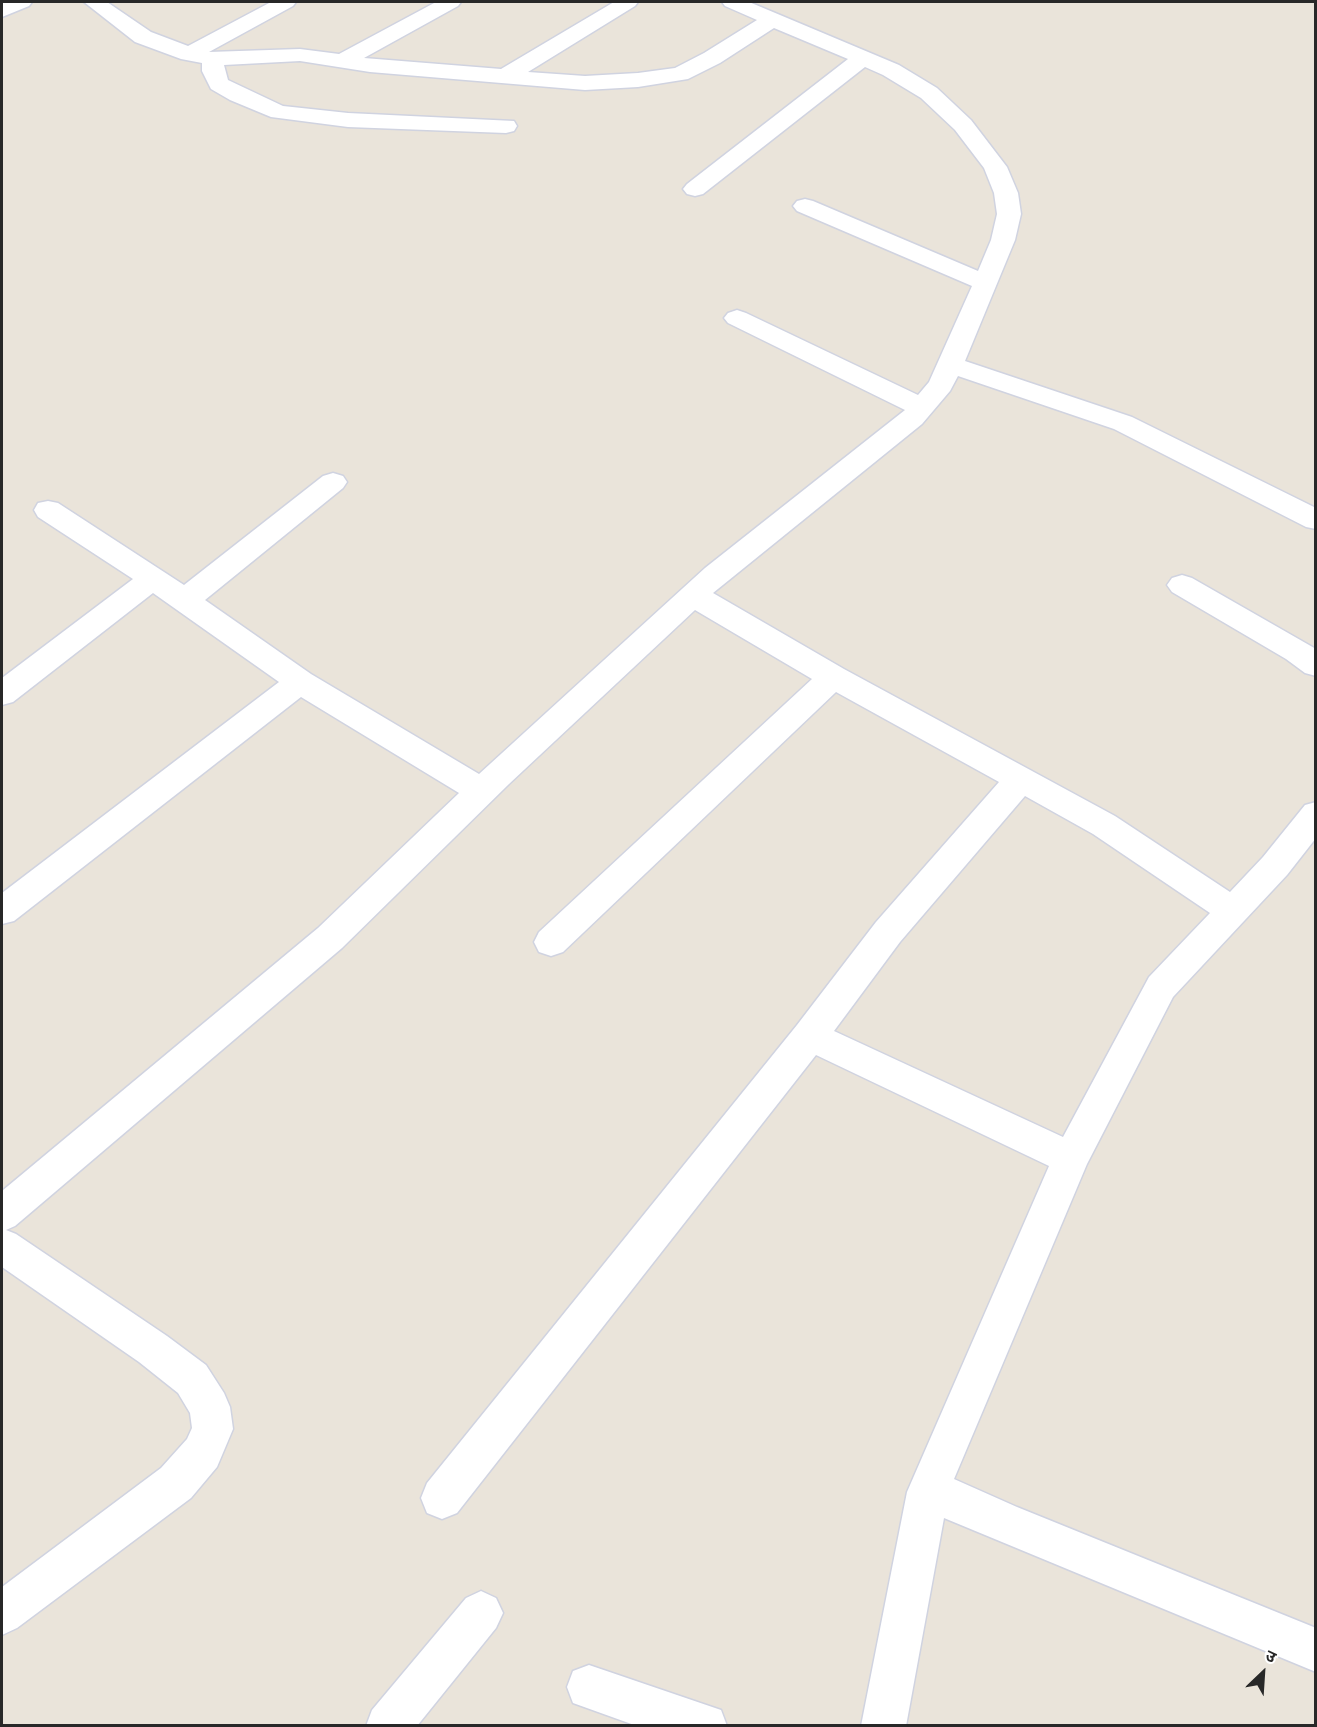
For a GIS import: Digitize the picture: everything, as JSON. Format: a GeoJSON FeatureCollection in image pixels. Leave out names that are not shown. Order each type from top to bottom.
{"type":"FeatureCollection","features":[{"type":"Feature","properties":{"kind":"street"},"geometry":{"type":"LineString","coordinates":[[2,11],[22,2]]}},
{"type":"Feature","properties":{"kind":"street"},"geometry":{"type":"LineString","coordinates":[[94,2],[143,37],[189,54],[213,59],[300,55],[342,61],[585,83],[638,80],[680,74],[712,58],[773,19]]}},
{"type":"Feature","properties":{"kind":"street"},"geometry":{"type":"LineString","coordinates":[[189,54],[286,2]]}},
{"type":"Feature","properties":{"kind":"street"},"geometry":{"type":"LineString","coordinates":[[342,61],[451,2]]}},
{"type":"Feature","properties":{"kind":"street"},"geometry":{"type":"LineString","coordinates":[[507,76],[628,2]]}},
{"type":"Feature","properties":{"kind":"street"},"geometry":{"type":"LineString","coordinates":[[2,1214],[330,939],[482,790],[693,595],[822,488],[913,418],[941,385],[985,283],[1002,240],[1009,214],[1006,193],[995,166],[963,125],[929,93],[891,70],[732,2]]}},
{"type":"Feature","properties":{"kind":"street"},"geometry":{"type":"LineString","coordinates":[[695,189],[863,58]]}},
{"type":"Feature","properties":{"kind":"street"},"geometry":{"type":"LineString","coordinates":[[213,59],[213,71],[219,84],[238,95],[279,112],[348,120],[506,126]]}},
{"type":"Feature","properties":{"kind":"street"},"geometry":{"type":"LineString","coordinates":[[805,206],[985,283]]}},
{"type":"Feature","properties":{"kind":"street"},"geometry":{"type":"LineString","coordinates":[[737,318],[922,408]]}},
{"type":"Feature","properties":{"kind":"street"},"geometry":{"type":"LineString","coordinates":[[951,364],[1123,423],[1316,520]]}},
{"type":"Feature","properties":{"kind":"street"},"geometry":{"type":"LineString","coordinates":[[185,600],[333,482]]}},
{"type":"Feature","properties":{"kind":"street"},"geometry":{"type":"LineString","coordinates":[[48,510],[153,578],[300,682],[482,790]]}},
{"type":"Feature","properties":{"kind":"street"},"geometry":{"type":"LineString","coordinates":[[2,694],[153,578]]}},
{"type":"Feature","properties":{"kind":"street"},"geometry":{"type":"LineString","coordinates":[[1182,585],[1297,651],[1316,665]]}},
{"type":"Feature","properties":{"kind":"street"},"geometry":{"type":"LineString","coordinates":[[693,595],[833,677],[1104,825],[1233,911]]}},
{"type":"Feature","properties":{"kind":"street"},"geometry":{"type":"LineString","coordinates":[[551,942],[833,677]]}},
{"type":"Feature","properties":{"kind":"street"},"geometry":{"type":"LineString","coordinates":[[2,911],[300,682]]}},
{"type":"Feature","properties":{"kind":"street"},"geometry":{"type":"LineString","coordinates":[[442,1498],[810,1036],[888,932],[1020,780]]}},
{"type":"Feature","properties":{"kind":"street"},"geometry":{"type":"LineString","coordinates":[[883,1725],[943,1496],[1071,1158],[1161,987],[1275,866],[1316,814]]}},
{"type":"Feature","properties":{"kind":"street"},"geometry":{"type":"LineString","coordinates":[[810,1036],[1071,1158]]}},
{"type":"Feature","properties":{"kind":"street"},"geometry":{"type":"LineString","coordinates":[[2,1246],[153,1349],[192,1379],[210,1407],[213,1429],[202,1454],[176,1483],[2,1613]]}},
{"type":"Feature","properties":{"kind":"street"},"geometry":{"type":"LineString","coordinates":[[943,1496],[1316,1650]]}},
{"type":"Feature","properties":{"kind":"street"},"geometry":{"type":"LineString","coordinates":[[388,1725],[481,1613]]}},
{"type":"Feature","properties":{"kind":"street"},"geometry":{"type":"LineString","coordinates":[[590,1687],[705,1725]]}}]}
